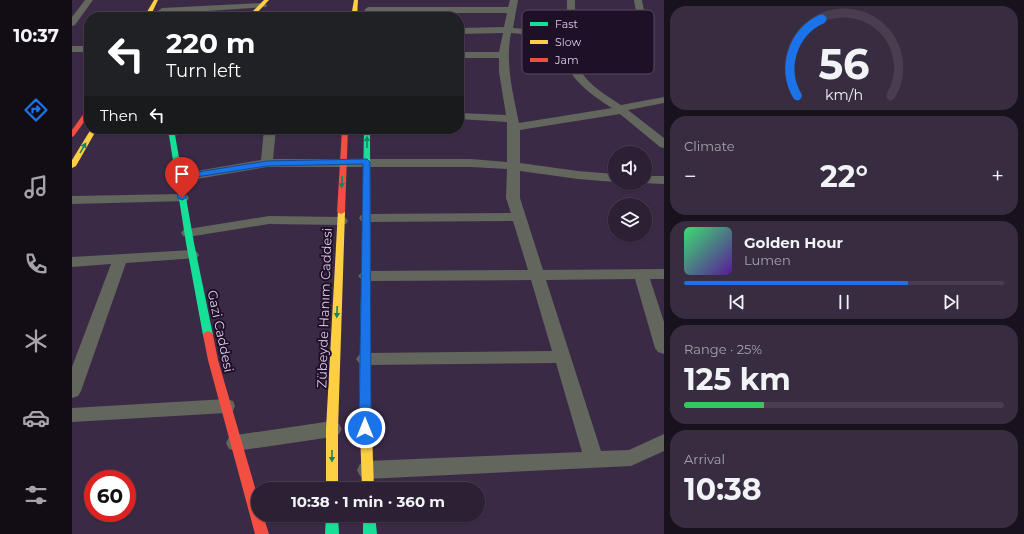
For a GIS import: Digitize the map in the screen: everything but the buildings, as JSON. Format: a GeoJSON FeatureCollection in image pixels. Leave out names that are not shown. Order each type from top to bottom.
{"type":"FeatureCollection","features":[{"type":"Feature","properties":{"kind":"main road"},"geometry":{"type":"LineString","coordinates":[[150,12],[156,0]]}},
{"type":"Feature","properties":{"kind":"main road"},"geometry":{"type":"LineString","coordinates":[[162,12],[167,0]]}},
{"type":"Feature","properties":{"kind":"main road"},"geometry":{"type":"LineString","coordinates":[[355,12],[356,0]]}},
{"type":"Feature","properties":{"kind":"main road"},"geometry":{"type":"LineString","coordinates":[[368,0],[368,12]]}},
{"type":"Feature","properties":{"kind":"main road"},"geometry":{"type":"LineString","coordinates":[[255,12],[265,2]]}},
{"type":"Feature","properties":{"kind":"main road"},"geometry":{"type":"LineString","coordinates":[[72,135],[84,117]]}},
{"type":"Feature","properties":{"kind":"main road"},"geometry":{"type":"LineString","coordinates":[[72,166],[91,134]]}},
{"type":"Feature","properties":{"kind":"main road","name":"Gazi Caddesi"},"geometry":{"type":"LineString","coordinates":[[172,134],[192,255],[213,360],[262,534]]}},
{"type":"Feature","properties":{"kind":"main road","name":"Zübeyde Hanım Caddesi"},"geometry":{"type":"LineString","coordinates":[[332,482],[332,429],[345,134]]}},
{"type":"Feature","properties":{"kind":"main road"},"geometry":{"type":"LineString","coordinates":[[367,134],[365,428],[368,480]]}},
{"type":"Feature","properties":{"kind":"main road"},"geometry":{"type":"LineString","coordinates":[[332,522],[332,534]]}},
{"type":"Feature","properties":{"kind":"main road"},"geometry":{"type":"LineString","coordinates":[[369,522],[370,534]]}},
{"type":"Feature","properties":{"kind":"street"},"geometry":{"type":"LineString","coordinates":[[72,22],[89,0]]}},
{"type":"Feature","properties":{"kind":"street"},"geometry":{"type":"LineString","coordinates":[[422,0],[422,12]]}},
{"type":"Feature","properties":{"kind":"street"},"geometry":{"type":"LineString","coordinates":[[570,10],[571,0]]}},
{"type":"Feature","properties":{"kind":"street"},"geometry":{"type":"LineString","coordinates":[[638,0],[640,10]]}},
{"type":"Feature","properties":{"kind":"street"},"geometry":{"type":"LineString","coordinates":[[173,12],[220,4],[265,2]]}},
{"type":"Feature","properties":{"kind":"street"},"geometry":{"type":"LineString","coordinates":[[433,12],[513,5],[504,47],[504,72],[513,123],[513,198],[594,459]]}},
{"type":"Feature","properties":{"kind":"street"},"geometry":{"type":"LineString","coordinates":[[464,31],[508,30],[522,31]]}},
{"type":"Feature","properties":{"kind":"street"},"geometry":{"type":"LineString","coordinates":[[72,49],[84,49]]}},
{"type":"Feature","properties":{"kind":"street"},"geometry":{"type":"LineString","coordinates":[[464,55],[504,55]]}},
{"type":"Feature","properties":{"kind":"street"},"geometry":{"type":"LineString","coordinates":[[578,74],[589,86],[621,109],[664,144]]}},
{"type":"Feature","properties":{"kind":"street"},"geometry":{"type":"LineString","coordinates":[[464,117],[513,123],[621,109],[664,100]]}},
{"type":"Feature","properties":{"kind":"street"},"geometry":{"type":"LineString","coordinates":[[267,164],[270,134]]}},
{"type":"Feature","properties":{"kind":"street"},"geometry":{"type":"LineString","coordinates":[[179,178],[267,164],[367,162],[471,163],[514,166],[578,175],[608,177]]}},
{"type":"Feature","properties":{"kind":"street"},"geometry":{"type":"LineString","coordinates":[[652,180],[664,180]]}},
{"type":"Feature","properties":{"kind":"street"},"geometry":{"type":"LineString","coordinates":[[72,200],[182,198]]}},
{"type":"Feature","properties":{"kind":"street"},"geometry":{"type":"LineString","coordinates":[[366,218],[519,217]]}},
{"type":"Feature","properties":{"kind":"street"},"geometry":{"type":"LineString","coordinates":[[188,233],[269,220],[341,221]]}},
{"type":"Feature","properties":{"kind":"street"},"geometry":{"type":"LineString","coordinates":[[72,262],[192,255]]}},
{"type":"Feature","properties":{"kind":"street"},"geometry":{"type":"LineString","coordinates":[[72,391],[120,260]]}},
{"type":"Feature","properties":{"kind":"street"},"geometry":{"type":"LineString","coordinates":[[641,274],[664,348]]}},
{"type":"Feature","properties":{"kind":"street"},"geometry":{"type":"LineString","coordinates":[[366,276],[664,274]]}},
{"type":"Feature","properties":{"kind":"street"},"geometry":{"type":"LineString","coordinates":[[365,358],[562,357]]}},
{"type":"Feature","properties":{"kind":"street"},"geometry":{"type":"LineString","coordinates":[[72,415],[226,406]]}},
{"type":"Feature","properties":{"kind":"street"},"geometry":{"type":"LineString","coordinates":[[236,443],[332,429]]}},
{"type":"Feature","properties":{"kind":"street"},"geometry":{"type":"LineString","coordinates":[[368,480],[594,459],[630,458],[664,442]]}},
{"type":"Feature","properties":{"kind":"traffic: fast"},"geometry":{"type":"LineString","coordinates":[[172,134],[190,243],[208,335]]}},
{"type":"Feature","properties":{"kind":"traffic: fast"},"geometry":{"type":"LineString","coordinates":[[365,402],[367,134]]}},
{"type":"Feature","properties":{"kind":"traffic: fast"},"geometry":{"type":"LineString","coordinates":[[332,522],[332,534]]}},
{"type":"Feature","properties":{"kind":"traffic: fast"},"geometry":{"type":"LineString","coordinates":[[369,522],[370,534]]}},
{"type":"Feature","properties":{"kind":"traffic: slow"},"geometry":{"type":"LineString","coordinates":[[150,12],[156,0]]}},
{"type":"Feature","properties":{"kind":"traffic: slow"},"geometry":{"type":"LineString","coordinates":[[255,12],[267,0]]}},
{"type":"Feature","properties":{"kind":"traffic: slow"},"geometry":{"type":"LineString","coordinates":[[355,12],[356,0]]}},
{"type":"Feature","properties":{"kind":"traffic: slow"},"geometry":{"type":"LineString","coordinates":[[72,166],[91,134]]}},
{"type":"Feature","properties":{"kind":"traffic: slow"},"geometry":{"type":"LineString","coordinates":[[332,482],[332,429],[341,212]]}},
{"type":"Feature","properties":{"kind":"traffic: slow"},"geometry":{"type":"LineString","coordinates":[[365,402],[368,482]]}},
{"type":"Feature","properties":{"kind":"traffic: jam"},"geometry":{"type":"LineString","coordinates":[[72,135],[84,117]]}},
{"type":"Feature","properties":{"kind":"traffic: jam"},"geometry":{"type":"LineString","coordinates":[[341,212],[345,134]]}},
{"type":"Feature","properties":{"kind":"traffic: jam"},"geometry":{"type":"LineString","coordinates":[[208,335],[213,360],[262,534]]}},
{"type":"Feature","properties":{"kind":"route"},"geometry":{"type":"LineString","coordinates":[[182,198],[179,178],[267,164],[367,162],[365,428]]}}]}
